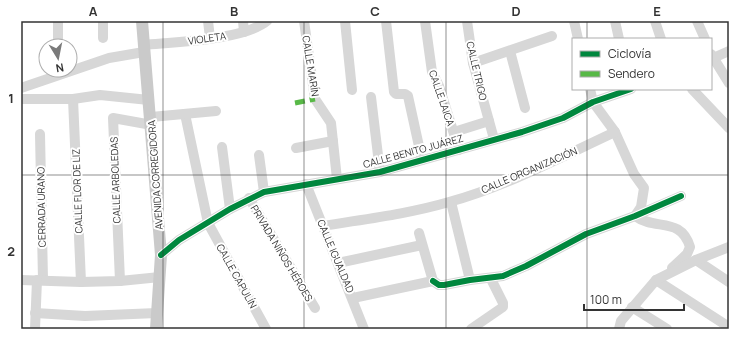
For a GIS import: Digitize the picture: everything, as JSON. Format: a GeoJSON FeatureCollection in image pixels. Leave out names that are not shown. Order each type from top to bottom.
{"type":"FeatureCollection","features":[{"type":"Feature","properties":{"kind":"main road","name":"AVENIDA CORREGIDORA"},"geometry":{"type":"LineString","coordinates":[[142,21],[152,121],[161,255],[156,329]]}},
{"type":"Feature","properties":{"kind":"street"},"geometry":{"type":"LineString","coordinates":[[58,21],[58,38]]}},
{"type":"Feature","properties":{"kind":"street"},"geometry":{"type":"LineString","coordinates":[[103,21],[103,38]]}},
{"type":"Feature","properties":{"kind":"street"},"geometry":{"type":"LineString","coordinates":[[208,21],[210,38]]}},
{"type":"Feature","properties":{"kind":"street"},"geometry":{"type":"LineString","coordinates":[[243,21],[244,32]]}},
{"type":"Feature","properties":{"kind":"street","name":"VIOLETA"},"geometry":{"type":"LineString","coordinates":[[21,88],[109,58],[144,48],[244,32],[267,21]]}},
{"type":"Feature","properties":{"kind":"street","name":"CALLE MARÍN"},"geometry":{"type":"LineString","coordinates":[[304,21],[316,99],[330,120],[337,179]]}},
{"type":"Feature","properties":{"kind":"street"},"geometry":{"type":"LineString","coordinates":[[345,21],[352,90]]}},
{"type":"Feature","properties":{"kind":"street"},"geometry":{"type":"LineString","coordinates":[[386,21],[394,92],[396,94],[407,94],[422,160]]}},
{"type":"Feature","properties":{"kind":"street","name":"CALLE LAICA"},"geometry":{"type":"LineString","coordinates":[[425,21],[432,72],[439,86],[459,150]]}},
{"type":"Feature","properties":{"kind":"street","name":"CALLE TRIGO"},"geometry":{"type":"LineString","coordinates":[[467,21],[473,63],[494,139]]}},
{"type":"Feature","properties":{"kind":"street"},"geometry":{"type":"LineString","coordinates":[[574,21],[578,38]]}},
{"type":"Feature","properties":{"kind":"street"},"geometry":{"type":"LineString","coordinates":[[615,21],[619,38]]}},
{"type":"Feature","properties":{"kind":"street"},"geometry":{"type":"LineString","coordinates":[[655,21],[661,38]]}},
{"type":"Feature","properties":{"kind":"street"},"geometry":{"type":"LineString","coordinates":[[697,21],[705,38]]}},
{"type":"Feature","properties":{"kind":"street"},"geometry":{"type":"LineString","coordinates":[[473,63],[552,36]]}},
{"type":"Feature","properties":{"kind":"street"},"geometry":{"type":"LineString","coordinates":[[510,51],[525,108]]}},
{"type":"Feature","properties":{"kind":"street"},"geometry":{"type":"LineString","coordinates":[[729,51],[712,57],[729,83]]}},
{"type":"Feature","properties":{"kind":"street"},"geometry":{"type":"LineString","coordinates":[[590,90],[592,102],[615,132],[634,174],[644,188],[641,207],[635,216]]}},
{"type":"Feature","properties":{"kind":"street","name":"CALLE BENITO JUÁREZ"},"geometry":{"type":"LineString","coordinates":[[161,255],[179,240],[249,198],[264,192],[380,172],[459,150],[522,132],[549,122],[592,102],[628,90]]}},
{"type":"Feature","properties":{"kind":"street"},"geometry":{"type":"LineString","coordinates":[[693,90],[729,128]]}},
{"type":"Feature","properties":{"kind":"street"},"geometry":{"type":"LineString","coordinates":[[21,99],[74,99],[100,95],[149,100]]}},
{"type":"Feature","properties":{"kind":"street"},"geometry":{"type":"LineString","coordinates":[[371,97],[380,172]]}},
{"type":"Feature","properties":{"kind":"street","name":"CALLE FLOR DE LIZ"},"geometry":{"type":"LineString","coordinates":[[74,99],[81,282]]}},
{"type":"Feature","properties":{"kind":"street"},"geometry":{"type":"LineString","coordinates":[[152,121],[185,114],[216,111]]}},
{"type":"Feature","properties":{"kind":"street","name":"CALLE CAPULÍN"},"geometry":{"type":"LineString","coordinates":[[185,114],[208,223],[266,329]]}},
{"type":"Feature","properties":{"kind":"street","name":"CALLE ARBOLEDAS"},"geometry":{"type":"LineString","coordinates":[[120,281],[113,118],[152,121]]}},
{"type":"Feature","properties":{"kind":"street"},"geometry":{"type":"LineString","coordinates":[[454,132],[489,121]]}},
{"type":"Feature","properties":{"kind":"street","name":"CALLE ORGANIZACIÓN"},"geometry":{"type":"LineString","coordinates":[[323,226],[429,208],[451,202],[497,186],[615,132]]}},
{"type":"Feature","properties":{"kind":"street","name":"CERRADA URANO"},"geometry":{"type":"LineString","coordinates":[[35,329],[35,313],[40,280],[40,134]]}},
{"type":"Feature","properties":{"kind":"street"},"geometry":{"type":"LineString","coordinates":[[296,148],[333,141]]}},
{"type":"Feature","properties":{"kind":"street"},"geometry":{"type":"LineString","coordinates":[[222,147],[230,209]]}},
{"type":"Feature","properties":{"kind":"street"},"geometry":{"type":"LineString","coordinates":[[259,155],[264,192]]}},
{"type":"Feature","properties":{"kind":"street","name":"CALLE IGUALDAD"},"geometry":{"type":"LineString","coordinates":[[306,184],[353,298],[364,329]]}},
{"type":"Feature","properties":{"kind":"street"},"geometry":{"type":"LineString","coordinates":[[353,298],[433,282],[444,285],[504,276],[586,234],[635,216],[681,196]]}},
{"type":"Feature","properties":{"kind":"street","name":"PRIVADA NIÑOS HÉROES"},"geometry":{"type":"LineString","coordinates":[[249,198],[315,308]]}},
{"type":"Feature","properties":{"kind":"street"},"geometry":{"type":"LineString","coordinates":[[451,202],[470,280]]}},
{"type":"Feature","properties":{"kind":"street"},"geometry":{"type":"LineString","coordinates":[[619,329],[621,321],[632,307],[660,278],[687,254],[690,247],[688,239],[683,232],[664,224],[642,221],[635,216]]}},
{"type":"Feature","properties":{"kind":"street"},"geometry":{"type":"LineString","coordinates":[[419,233],[433,282]]}},
{"type":"Feature","properties":{"kind":"street"},"geometry":{"type":"LineString","coordinates":[[338,263],[422,245]]}},
{"type":"Feature","properties":{"kind":"street"},"geometry":{"type":"LineString","coordinates":[[660,278],[696,260],[729,247]]}},
{"type":"Feature","properties":{"kind":"street"},"geometry":{"type":"LineString","coordinates":[[696,260],[729,282]]}},
{"type":"Feature","properties":{"kind":"street"},"geometry":{"type":"LineString","coordinates":[[21,280],[81,282],[120,281],[160,277]]}},
{"type":"Feature","properties":{"kind":"street"},"geometry":{"type":"LineString","coordinates":[[660,278],[729,327]]}},
{"type":"Feature","properties":{"kind":"street"},"geometry":{"type":"LineString","coordinates":[[471,329],[503,307],[504,303],[490,279]]}},
{"type":"Feature","properties":{"kind":"street"},"geometry":{"type":"LineString","coordinates":[[632,307],[667,329]]}},
{"type":"Feature","properties":{"kind":"street"},"geometry":{"type":"LineString","coordinates":[[35,313],[85,316],[157,313]]}},
{"type":"Feature","properties":{"kind":"marked path"},"geometry":{"type":"LineString","coordinates":[[295,103],[315,99]]}},
{"type":"Feature","properties":{"kind":"cycle path"},"geometry":{"type":"LineString","coordinates":[[161,255],[179,240],[230,209],[264,192],[380,172],[522,132],[563,118],[593,102],[628,90]]}},
{"type":"Feature","properties":{"kind":"cycle path"},"geometry":{"type":"LineString","coordinates":[[433,281],[439,285],[444,285],[503,276],[526,266],[586,234],[635,216],[681,196]]}}]}
